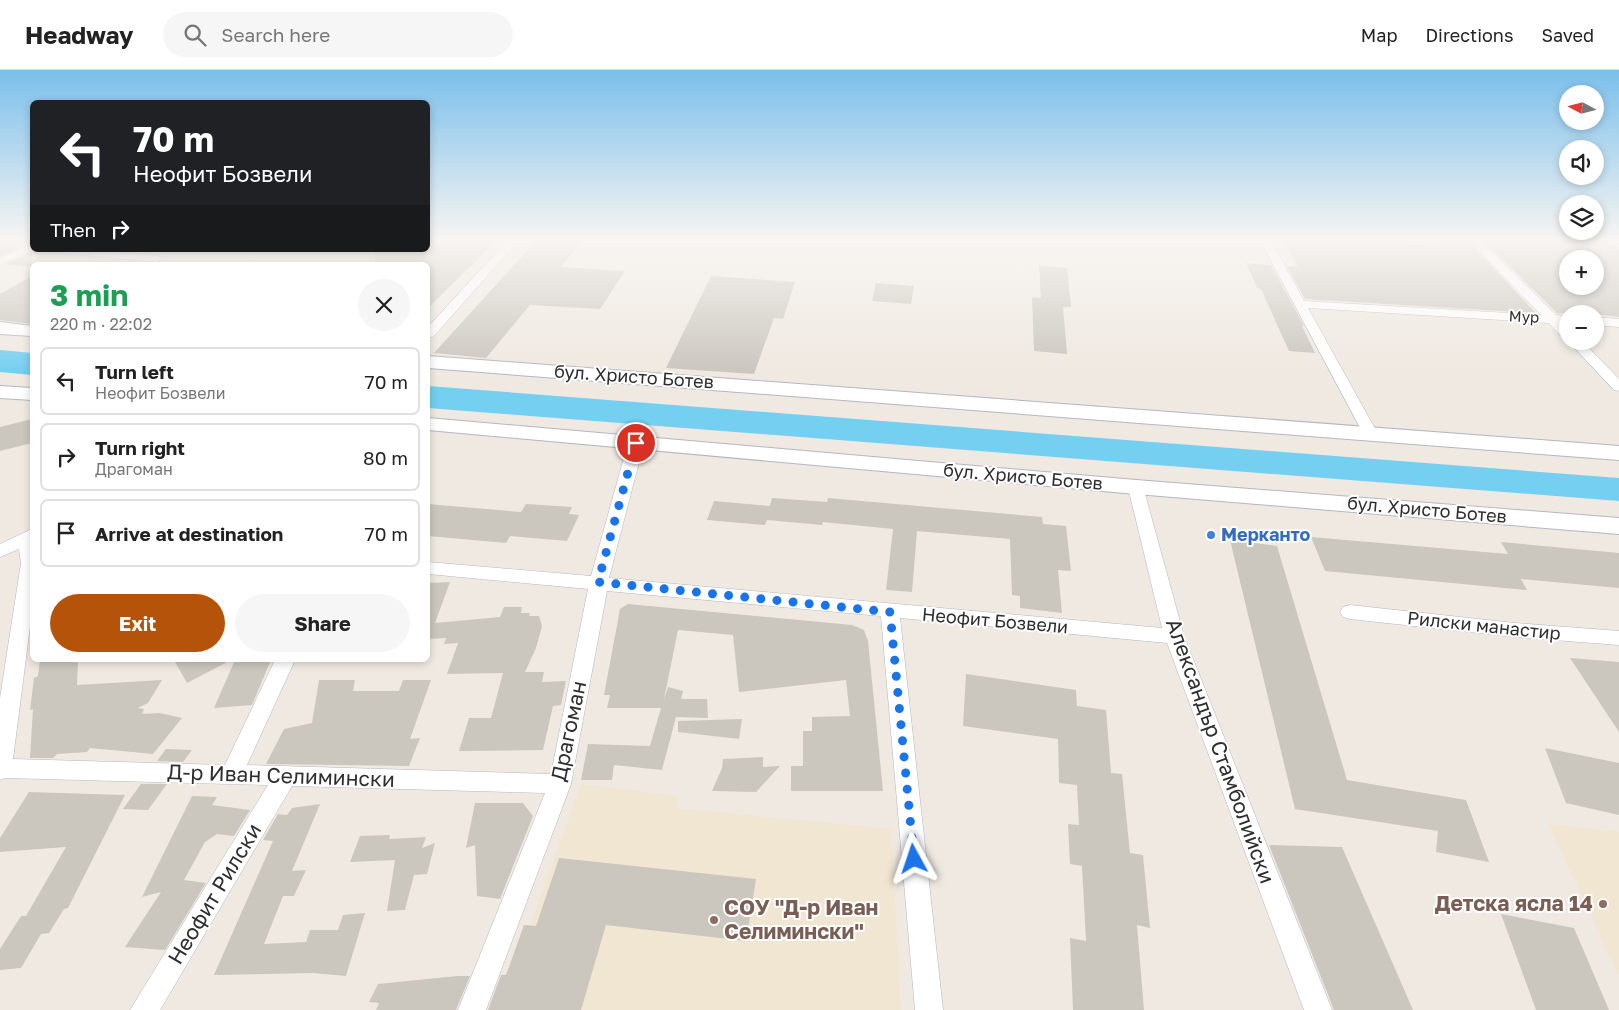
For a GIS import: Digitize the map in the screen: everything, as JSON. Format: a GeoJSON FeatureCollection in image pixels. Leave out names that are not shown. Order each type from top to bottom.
{"type":"FeatureCollection","features":[{"type":"Feature","properties":{"kind":"main road"},"geometry":{"type":"LineString","coordinates":[[0,328],[30,330]]}},
{"type":"Feature","properties":{"kind":"main road","name":"бул. Христо Ботев"},"geometry":{"type":"LineString","coordinates":[[430,362],[1619,453]]}},
{"type":"Feature","properties":{"kind":"main road"},"geometry":{"type":"LineString","coordinates":[[0,392],[30,394]]}},
{"type":"Feature","properties":{"kind":"main road","name":"бул. Христо Ботев"},"geometry":{"type":"LineString","coordinates":[[430,424],[1136,487],[1619,526]]}},
{"type":"Feature","properties":{"kind":"street"},"geometry":{"type":"LineString","coordinates":[[430,332],[474,284]]}},
{"type":"Feature","properties":{"kind":"street"},"geometry":{"type":"LineString","coordinates":[[1289,284],[1370,434]]}},
{"type":"Feature","properties":{"kind":"street"},"geometry":{"type":"LineString","coordinates":[[1517,284],[1559,326]]}},
{"type":"Feature","properties":{"kind":"street","name":"Мур"},"geometry":{"type":"LineString","coordinates":[[1300,304],[1559,319]]}},
{"type":"Feature","properties":{"kind":"street"},"geometry":{"type":"LineString","coordinates":[[1604,322],[1619,323]]}},
{"type":"Feature","properties":{"kind":"street"},"geometry":{"type":"LineString","coordinates":[[1583,350],[1619,387]]}},
{"type":"Feature","properties":{"kind":"street","name":"Драгоман"},"geometry":{"type":"LineString","coordinates":[[472,1010],[560,784],[598,582],[636,443]]}},
{"type":"Feature","properties":{"kind":"street","name":"Александър Стамболийски"},"geometry":{"type":"LineString","coordinates":[[1136,487],[1174,636],[1318,1010]]}},
{"type":"Feature","properties":{"kind":"street"},"geometry":{"type":"LineString","coordinates":[[0,550],[29,536],[28,610],[1,769]]}},
{"type":"Feature","properties":{"kind":"street","name":"Неофит Бозвели"},"geometry":{"type":"LineString","coordinates":[[430,568],[598,582],[890,612],[1174,636]]}},
{"type":"Feature","properties":{"kind":"street"},"geometry":{"type":"LineString","coordinates":[[890,612],[929,1010]]}},
{"type":"Feature","properties":{"kind":"street","name":"Рилски манастир"},"geometry":{"type":"LineString","coordinates":[[1350,612],[1619,638]]}},
{"type":"Feature","properties":{"kind":"street"},"geometry":{"type":"LineString","coordinates":[[232,774],[284,662]]}},
{"type":"Feature","properties":{"kind":"street","name":"Д-р Иван Селимински"},"geometry":{"type":"LineString","coordinates":[[1,769],[560,784]]}},
{"type":"Feature","properties":{"kind":"street","name":"Неофит Рилски"},"geometry":{"type":"LineString","coordinates":[[144,1010],[285,778]]}},
{"type":"Feature","properties":{"kind":"shaded area","name":"СОУ \"Д-р Иван Селимински\""},"geometry":{"type":"Polygon","coordinates":[[[581,784],[679,796],[676,808],[891,829],[901,1010],[500,1010],[581,784]]]}},
{"type":"Feature","properties":{"kind":"shaded area","name":"Детска ясла 14"},"geometry":{"type":"Polygon","coordinates":[[[1549,824],[1619,832],[1619,976],[1549,824]]]}},
{"type":"Feature","properties":{"kind":"water"},"geometry":{"type":"Polygon","coordinates":[[[0,350],[30,353],[30,375],[0,372],[0,350]]]}},
{"type":"Feature","properties":{"kind":"water"},"geometry":{"type":"Polygon","coordinates":[[[430,386],[1619,478],[1619,501],[430,408],[430,386]]]}},
{"type":"Feature","properties":{"kind":"building"},"geometry":{"type":"Polygon","coordinates":[[[18,284],[30,284],[30,324],[0,320],[0,294],[18,284]]]}},
{"type":"Feature","properties":{"kind":"building"},"geometry":{"type":"Polygon","coordinates":[[[430,284],[452,284],[430,306],[430,284]]]}},
{"type":"Feature","properties":{"kind":"building"},"geometry":{"type":"Polygon","coordinates":[[[497,284],[617,284],[600,309],[530,305],[486,358],[434,353],[497,284]]]}},
{"type":"Feature","properties":{"kind":"building"},"geometry":{"type":"Polygon","coordinates":[[[707,284],[794,284],[783,319],[774,318],[754,374],[666,368],[707,284]]]}},
{"type":"Feature","properties":{"kind":"building"},"geometry":{"type":"Polygon","coordinates":[[[876,284],[914,286],[911,304],[872,301],[876,284]]]}},
{"type":"Feature","properties":{"kind":"building"},"geometry":{"type":"Polygon","coordinates":[[[1040,284],[1069,284],[1071,307],[1063,307],[1067,354],[1034,351],[1032,297],[1041,298],[1040,284]]]}},
{"type":"Feature","properties":{"kind":"building"},"geometry":{"type":"Polygon","coordinates":[[[1255,284],[1281,284],[1304,326],[1302,326],[1315,353],[1289,351],[1261,289],[1257,288],[1255,284]]]}},
{"type":"Feature","properties":{"kind":"building"},"geometry":{"type":"Polygon","coordinates":[[[1297,284],[1508,284],[1536,313],[1305,299],[1297,284]]]}},
{"type":"Feature","properties":{"kind":"building"},"geometry":{"type":"Polygon","coordinates":[[[1527,284],[1559,284],[1559,295],[1604,295],[1604,284],[1619,284],[1619,317],[1604,315],[1604,305],[1559,305],[1559,313],[1557,313],[1527,284]]]}},
{"type":"Feature","properties":{"kind":"building"},"geometry":{"type":"Polygon","coordinates":[[[30,420],[30,444],[0,451],[0,427],[30,420]]]}},
{"type":"Feature","properties":{"kind":"building"},"geometry":{"type":"Polygon","coordinates":[[[772,498],[827,502],[828,498],[1042,517],[1043,524],[1066,526],[1071,571],[1058,570],[1062,613],[1020,608],[1020,596],[1012,595],[1010,539],[917,531],[912,592],[886,590],[893,529],[823,522],[822,525],[767,520],[765,525],[707,520],[714,501],[770,506],[772,498]]]}},
{"type":"Feature","properties":{"kind":"building"},"geometry":{"type":"Polygon","coordinates":[[[430,504],[521,512],[526,504],[572,507],[569,514],[579,515],[567,541],[510,536],[506,543],[430,536],[430,504]]]}},
{"type":"Feature","properties":{"kind":"building"},"geometry":{"type":"Polygon","coordinates":[[[1311,537],[1508,554],[1501,542],[1619,553],[1619,588],[1521,579],[1527,590],[1325,571],[1311,537]]]}},
{"type":"Feature","properties":{"kind":"building"},"geometry":{"type":"Polygon","coordinates":[[[1230,540],[1277,546],[1347,780],[1466,800],[1489,862],[1436,852],[1438,831],[1295,809],[1230,540]]]}},
{"type":"Feature","properties":{"kind":"building"},"geometry":{"type":"Polygon","coordinates":[[[450,582],[435,623],[500,617],[504,607],[522,607],[521,613],[530,613],[529,616],[539,616],[542,626],[536,648],[525,672],[544,672],[542,682],[566,681],[561,705],[553,706],[543,750],[459,751],[469,718],[491,718],[503,673],[447,674],[458,643],[444,644],[446,638],[430,639],[430,583],[450,582]]]}},
{"type":"Feature","properties":{"kind":"building"},"geometry":{"type":"Polygon","coordinates":[[[628,604],[852,625],[864,630],[868,641],[883,791],[791,791],[791,766],[803,766],[803,731],[812,731],[812,717],[850,716],[846,680],[739,692],[733,635],[678,630],[664,699],[668,687],[683,691],[681,699],[707,699],[708,718],[676,717],[662,770],[614,765],[612,780],[581,780],[588,744],[650,746],[661,708],[607,708],[610,695],[604,695],[620,609],[628,604]]]}},
{"type":"Feature","properties":{"kind":"building"},"geometry":{"type":"Polygon","coordinates":[[[1570,658],[1619,662],[1619,732],[1570,658]]]}},
{"type":"Feature","properties":{"kind":"building"},"geometry":{"type":"Polygon","coordinates":[[[40,662],[78,662],[77,685],[162,680],[148,703],[138,708],[144,709],[142,714],[160,713],[182,718],[153,754],[90,748],[87,752],[57,754],[53,758],[30,758],[33,709],[30,710],[34,678],[38,676],[40,662]]]}},
{"type":"Feature","properties":{"kind":"building"},"geometry":{"type":"Polygon","coordinates":[[[175,662],[227,662],[187,683],[175,662]]]}},
{"type":"Feature","properties":{"kind":"building"},"geometry":{"type":"Polygon","coordinates":[[[234,662],[270,662],[252,705],[214,708],[234,662]]]}},
{"type":"Feature","properties":{"kind":"building"},"geometry":{"type":"Polygon","coordinates":[[[966,674],[1076,690],[1077,706],[1106,710],[1111,773],[1122,774],[1130,853],[1143,855],[1150,928],[1137,925],[1144,1010],[1073,1010],[1070,938],[1086,941],[1082,866],[1070,864],[1068,824],[1079,825],[1077,785],[1059,783],[1058,739],[963,726],[966,674]]]}},
{"type":"Feature","properties":{"kind":"building"},"geometry":{"type":"Polygon","coordinates":[[[319,680],[355,680],[353,691],[399,691],[403,680],[431,680],[410,739],[420,738],[409,766],[266,764],[284,729],[312,723],[319,680]]]}},
{"type":"Feature","properties":{"kind":"building"},"geometry":{"type":"Polygon","coordinates":[[[742,719],[739,739],[678,732],[678,721],[742,719]]]}},
{"type":"Feature","properties":{"kind":"building"},"geometry":{"type":"Polygon","coordinates":[[[1545,748],[1619,763],[1619,815],[1566,803],[1545,748]]]}},
{"type":"Feature","properties":{"kind":"building"},"geometry":{"type":"Polygon","coordinates":[[[166,749],[192,750],[183,762],[157,761],[166,749]]]}},
{"type":"Feature","properties":{"kind":"building"},"geometry":{"type":"Polygon","coordinates":[[[763,757],[763,767],[780,766],[756,792],[712,791],[722,768],[723,759],[763,757]]]}},
{"type":"Feature","properties":{"kind":"building"},"geometry":{"type":"Polygon","coordinates":[[[141,784],[167,784],[148,810],[123,809],[141,784]]]}},
{"type":"Feature","properties":{"kind":"building"},"geometry":{"type":"Polygon","coordinates":[[[29,792],[125,795],[68,908],[64,909],[49,933],[41,934],[21,968],[0,970],[0,949],[21,916],[26,916],[66,847],[0,852],[0,838],[29,792]]]}},
{"type":"Feature","properties":{"kind":"building"},"geometry":{"type":"Polygon","coordinates":[[[192,796],[217,797],[212,805],[250,810],[234,836],[217,834],[205,842],[184,880],[206,883],[165,950],[125,947],[161,892],[142,897],[192,796]]]}},
{"type":"Feature","properties":{"kind":"building"},"geometry":{"type":"Polygon","coordinates":[[[475,803],[523,803],[533,816],[500,899],[477,896],[475,845],[466,848],[475,803]]]}},
{"type":"Feature","properties":{"kind":"building"},"geometry":{"type":"Polygon","coordinates":[[[320,804],[292,871],[306,870],[294,896],[283,896],[264,944],[306,942],[310,930],[338,930],[343,915],[365,913],[346,976],[313,973],[214,975],[273,841],[263,840],[278,814],[287,815],[292,808],[320,804]]]}},
{"type":"Feature","properties":{"kind":"building"},"geometry":{"type":"Polygon","coordinates":[[[390,835],[389,839],[426,837],[422,848],[435,843],[427,874],[414,875],[405,910],[387,911],[395,860],[350,862],[360,836],[390,835]]]}},
{"type":"Feature","properties":{"kind":"building"},"geometry":{"type":"Polygon","coordinates":[[[1269,845],[1342,847],[1413,1010],[1334,1010],[1269,845]]]}},
{"type":"Feature","properties":{"kind":"building"},"geometry":{"type":"Polygon","coordinates":[[[559,858],[756,879],[746,941],[606,925],[581,1010],[488,1010],[501,975],[506,975],[524,925],[536,926],[559,858]]]}},
{"type":"Feature","properties":{"kind":"building"},"geometry":{"type":"Polygon","coordinates":[[[1501,914],[1574,928],[1609,1010],[1536,1010],[1501,914]]]}},
{"type":"Feature","properties":{"kind":"building"},"geometry":{"type":"Polygon","coordinates":[[[470,976],[456,1010],[376,1010],[379,1003],[369,1002],[378,984],[470,976]]]}},
{"type":"Feature","properties":{"kind":"place","name":"Мерканто"},"geometry":{"type":"Point","coordinates":[1211,535]}},
{"type":"Feature","properties":{"kind":"place","name":"Детска ясла 14"},"geometry":{"type":"Point","coordinates":[1603,904]}},
{"type":"Feature","properties":{"kind":"place","name":"СОУ \"Д-р Иван Селимински\""},"geometry":{"type":"Point","coordinates":[714,920]}},
{"type":"Feature","properties":{"kind":"route"},"geometry":{"type":"LineString","coordinates":[[636,443],[598,582],[890,612],[914,859]]}}]}
